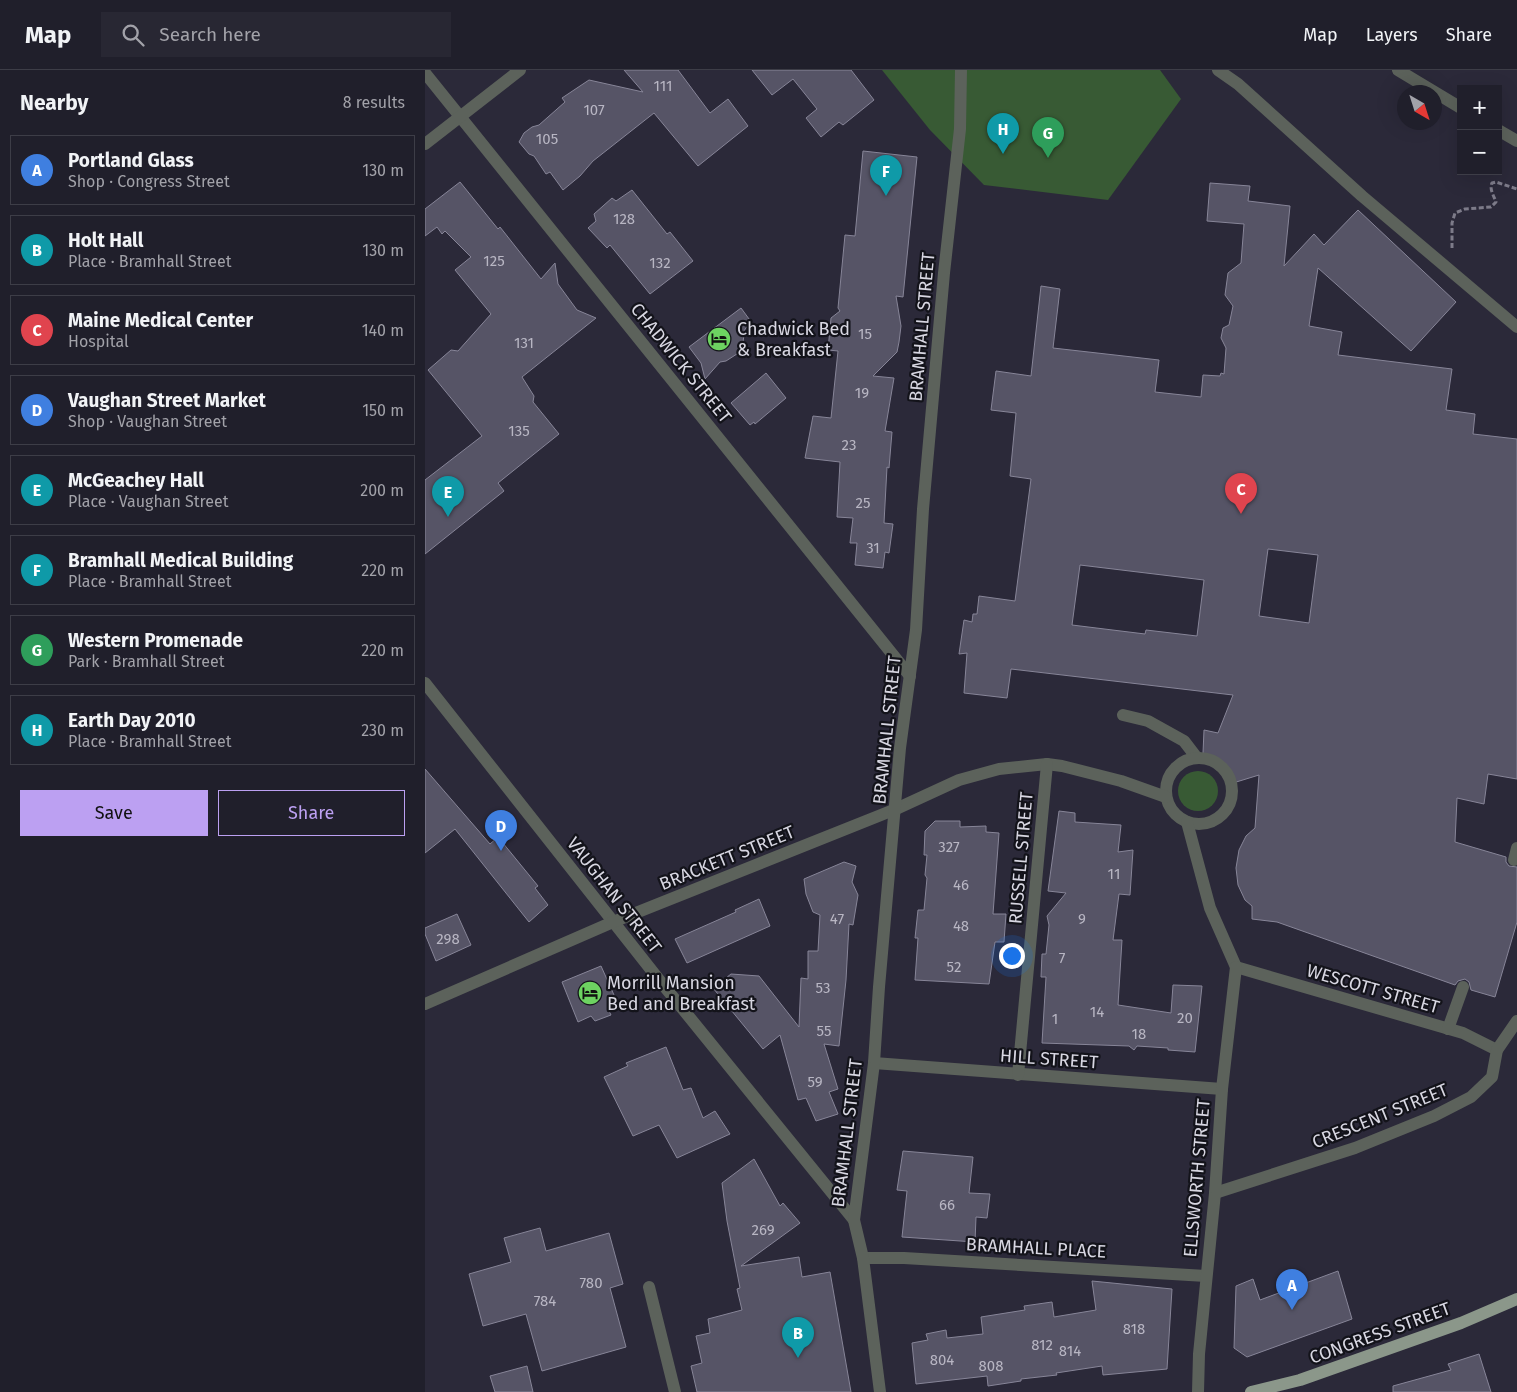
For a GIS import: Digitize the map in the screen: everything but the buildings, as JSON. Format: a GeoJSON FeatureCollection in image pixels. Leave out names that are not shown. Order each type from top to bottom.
{"type":"FeatureCollection","features":[{"type":"Feature","properties":{"kind":"main road","name":"CONGRESS STREET"},"geometry":{"type":"LineString","coordinates":[[1251,1392],[1300,1380],[1461,1323],[1517,1299]]}},
{"type":"Feature","properties":{"kind":"street"},"geometry":{"type":"LineString","coordinates":[[425,144],[520,70]]}},
{"type":"Feature","properties":{"kind":"street","name":"BRAMHALL STREET"},"geometry":{"type":"LineString","coordinates":[[880,1392],[863,1258],[854,1220],[874,1063],[900,748],[916,630],[923,508],[944,273],[960,129],[961,70]]}},
{"type":"Feature","properties":{"kind":"street"},"geometry":{"type":"LineString","coordinates":[[1218,70],[1239,84],[1362,196],[1517,327]]}},
{"type":"Feature","properties":{"kind":"street"},"geometry":{"type":"LineString","coordinates":[[1398,70],[1457,106]]}},
{"type":"Feature","properties":{"kind":"street","name":"CHADWICK STREET"},"geometry":{"type":"LineString","coordinates":[[425,73],[910,676]]}},
{"type":"Feature","properties":{"kind":"street"},"geometry":{"type":"LineString","coordinates":[[1502,132],[1517,141]]}},
{"type":"Feature","properties":{"kind":"street","name":"VAUGHAN STREET"},"geometry":{"type":"LineString","coordinates":[[425,683],[613,922],[854,1220]]}},
{"type":"Feature","properties":{"kind":"street"},"geometry":{"type":"LineString","coordinates":[[1123,715],[1148,721],[1184,741],[1197,758]]}},
{"type":"Feature","properties":{"kind":"street"},"geometry":{"type":"LineString","coordinates":[[1197,758],[1212,761],[1225,770],[1230,779],[1231,790],[1231,800],[1219,817],[1209,822],[1198,824],[1187,822],[1177,817],[1170,809],[1166,797],[1169,775],[1186,761],[1197,758]]}},
{"type":"Feature","properties":{"kind":"street","name":"BRACKETT STREET"},"geometry":{"type":"LineString","coordinates":[[425,1004],[613,922],[896,809],[959,780],[999,769],[1047,764],[1121,781],[1166,797]]}},
{"type":"Feature","properties":{"kind":"street","name":"RUSSELL STREET"},"geometry":{"type":"LineString","coordinates":[[1018,1074],[1047,764]]}},
{"type":"Feature","properties":{"kind":"street"},"geometry":{"type":"LineString","coordinates":[[1187,822],[1210,908],[1237,967]]}},
{"type":"Feature","properties":{"kind":"street","name":"WESCOTT STREET"},"geometry":{"type":"LineString","coordinates":[[1237,967],[1448,1029],[1497,1050]]}},
{"type":"Feature","properties":{"kind":"street","name":"ELLSWORTH STREET"},"geometry":{"type":"LineString","coordinates":[[1198,1392],[1199,1354],[1223,1089],[1237,967]]}},
{"type":"Feature","properties":{"kind":"street"},"geometry":{"type":"LineString","coordinates":[[1448,1029],[1463,987]]}},
{"type":"Feature","properties":{"kind":"street","name":"CRESCENT STREET"},"geometry":{"type":"LineString","coordinates":[[1215,1193],[1355,1148],[1434,1116],[1471,1097],[1492,1077],[1497,1050],[1517,1022]]}},
{"type":"Feature","properties":{"kind":"street","name":"HILL STREET"},"geometry":{"type":"LineString","coordinates":[[874,1063],[1223,1089]]}},
{"type":"Feature","properties":{"kind":"street","name":"BRAMHALL PLACE"},"geometry":{"type":"LineString","coordinates":[[863,1258],[904,1258],[1206,1276]]}},
{"type":"Feature","properties":{"kind":"street"},"geometry":{"type":"LineString","coordinates":[[649,1287],[675,1392]]}},
{"type":"Feature","properties":{"kind":"path"},"geometry":{"type":"LineString","coordinates":[[1454,274],[1451,244],[1452,223],[1455,213],[1465,209],[1491,207],[1496,202],[1490,186],[1492,183],[1496,182],[1517,190]]}},
{"type":"Feature","properties":{"kind":"green space"},"geometry":{"type":"Polygon","coordinates":[[[882,70],[1160,70],[1181,99],[1108,200],[984,185],[930,130],[882,70]]]}},
{"type":"Feature","properties":{"kind":"green space"},"geometry":{"type":"Polygon","coordinates":[[[1198,771],[1212,777],[1218,791],[1212,805],[1198,811],[1184,805],[1178,791],[1184,777],[1198,771]]]}},
{"type":"Feature","properties":{"kind":"place","name":"Earth Day 2010"},"geometry":{"type":"Point","coordinates":[1003,154]}},
{"type":"Feature","properties":{"kind":"place","name":"Western Promenade"},"geometry":{"type":"Point","coordinates":[1048,158]}},
{"type":"Feature","properties":{"kind":"place","name":"Bramhall Medical Building"},"geometry":{"type":"Point","coordinates":[886,196]}},
{"type":"Feature","properties":{"kind":"place","name":"Chadwick Bed & Breakfast"},"geometry":{"type":"Point","coordinates":[719,339]}},
{"type":"Feature","properties":{"kind":"place","name":"Maine Medical Center"},"geometry":{"type":"Point","coordinates":[1241,514]}},
{"type":"Feature","properties":{"kind":"place","name":"McGeachey Hall"},"geometry":{"type":"Point","coordinates":[448,517]}},
{"type":"Feature","properties":{"kind":"place","name":"Vaughan Street Market"},"geometry":{"type":"Point","coordinates":[501,851]}},
{"type":"Feature","properties":{"kind":"place","name":"Morrill Mansion Bed and Breakfast"},"geometry":{"type":"Point","coordinates":[590,993]}},
{"type":"Feature","properties":{"kind":"place","name":"Portland Glass"},"geometry":{"type":"Point","coordinates":[1292,1310]}},
{"type":"Feature","properties":{"kind":"place","name":"Holt Hall"},"geometry":{"type":"Point","coordinates":[798,1358]}}]}
